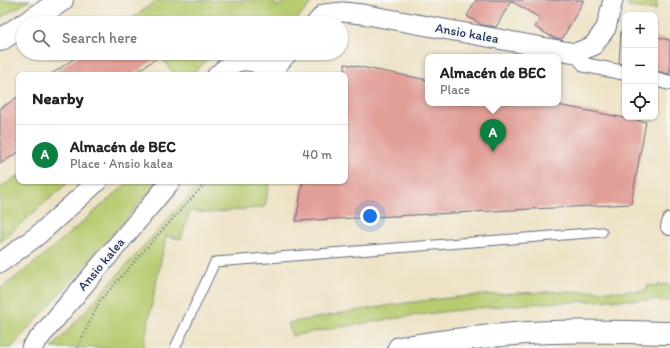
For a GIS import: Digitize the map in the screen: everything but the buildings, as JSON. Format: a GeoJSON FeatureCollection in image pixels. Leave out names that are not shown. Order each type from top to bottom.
{"type":"FeatureCollection","features":[{"type":"Feature","properties":{"kind":"main road"},"geometry":{"type":"LineString","coordinates":[[37,16],[62,0]]}},
{"type":"Feature","properties":{"kind":"main road"},"geometry":{"type":"LineString","coordinates":[[0,40],[16,30]]}},
{"type":"Feature","properties":{"kind":"main road"},"geometry":{"type":"LineString","coordinates":[[399,348],[451,340],[516,334],[601,332],[670,333]]}},
{"type":"Feature","properties":{"kind":"street"},"geometry":{"type":"LineString","coordinates":[[323,16],[338,0]]}},
{"type":"Feature","properties":{"kind":"street"},"geometry":{"type":"LineString","coordinates":[[368,0],[377,17]]}},
{"type":"Feature","properties":{"kind":"street"},"geometry":{"type":"LineString","coordinates":[[613,0],[606,28],[593,46],[575,53],[585,65],[622,72]]}},
{"type":"Feature","properties":{"kind":"street","name":"Ansio kalea"},"geometry":{"type":"LineString","coordinates":[[330,16],[343,12],[377,17],[575,53]]}},
{"type":"Feature","properties":{"kind":"street"},"geometry":{"type":"LineString","coordinates":[[220,72],[228,65],[239,61],[249,60],[262,64],[268,72]]}},
{"type":"Feature","properties":{"kind":"street"},"geometry":{"type":"LineString","coordinates":[[270,72],[281,60]]}},
{"type":"Feature","properties":{"kind":"street"},"geometry":{"type":"LineString","coordinates":[[658,80],[670,82]]}},
{"type":"Feature","properties":{"kind":"street"},"geometry":{"type":"LineString","coordinates":[[0,263],[37,236],[95,184]]}},
{"type":"Feature","properties":{"kind":"street","name":"Ansio kalea"},"geometry":{"type":"LineString","coordinates":[[31,348],[168,184]]}},
{"type":"Feature","properties":{"kind":"street"},"geometry":{"type":"LineString","coordinates":[[670,220],[668,227],[670,228]]}},
{"type":"Feature","properties":{"kind":"lane"},"geometry":{"type":"LineString","coordinates":[[176,348],[215,262],[602,232]]}},
{"type":"Feature","properties":{"kind":"path"},"geometry":{"type":"LineString","coordinates":[[77,348],[100,301],[204,184]]}},
{"type":"Feature","properties":{"kind":"green space"},"geometry":{"type":"Polygon","coordinates":[[[0,0],[30,0],[0,18],[0,0]]]}},
{"type":"Feature","properties":{"kind":"green space"},"geometry":{"type":"Polygon","coordinates":[[[157,0],[270,0],[278,6],[287,0],[314,0],[300,16],[135,16],[157,0]]]}},
{"type":"Feature","properties":{"kind":"green space"},"geometry":{"type":"Polygon","coordinates":[[[629,0],[657,0],[656,10],[628,7],[629,0]]]}},
{"type":"Feature","properties":{"kind":"green space"},"geometry":{"type":"Polygon","coordinates":[[[163,60],[207,60],[194,72],[173,72],[163,60]]]}},
{"type":"Feature","properties":{"kind":"green space"},"geometry":{"type":"Polygon","coordinates":[[[16,177],[16,184],[67,184],[0,242],[0,188],[16,177]]]}},
{"type":"Feature","properties":{"kind":"green space"},"geometry":{"type":"Polygon","coordinates":[[[127,184],[156,184],[11,348],[0,348],[0,289],[37,261],[127,184]]]}},
{"type":"Feature","properties":{"kind":"green space"},"geometry":{"type":"Polygon","coordinates":[[[199,184],[269,184],[265,207],[209,213],[190,211],[181,239],[166,236],[143,348],[52,348],[199,184]]]}},
{"type":"Feature","properties":{"kind":"green space"},"geometry":{"type":"Polygon","coordinates":[[[670,284],[670,301],[610,300],[467,309],[397,318],[292,336],[288,323],[435,299],[545,292],[646,291],[647,286],[670,284]]]}},
{"type":"Feature","properties":{"kind":"place","name":"Almacén de BEC"},"geometry":{"type":"Point","coordinates":[493,152]}}]}
